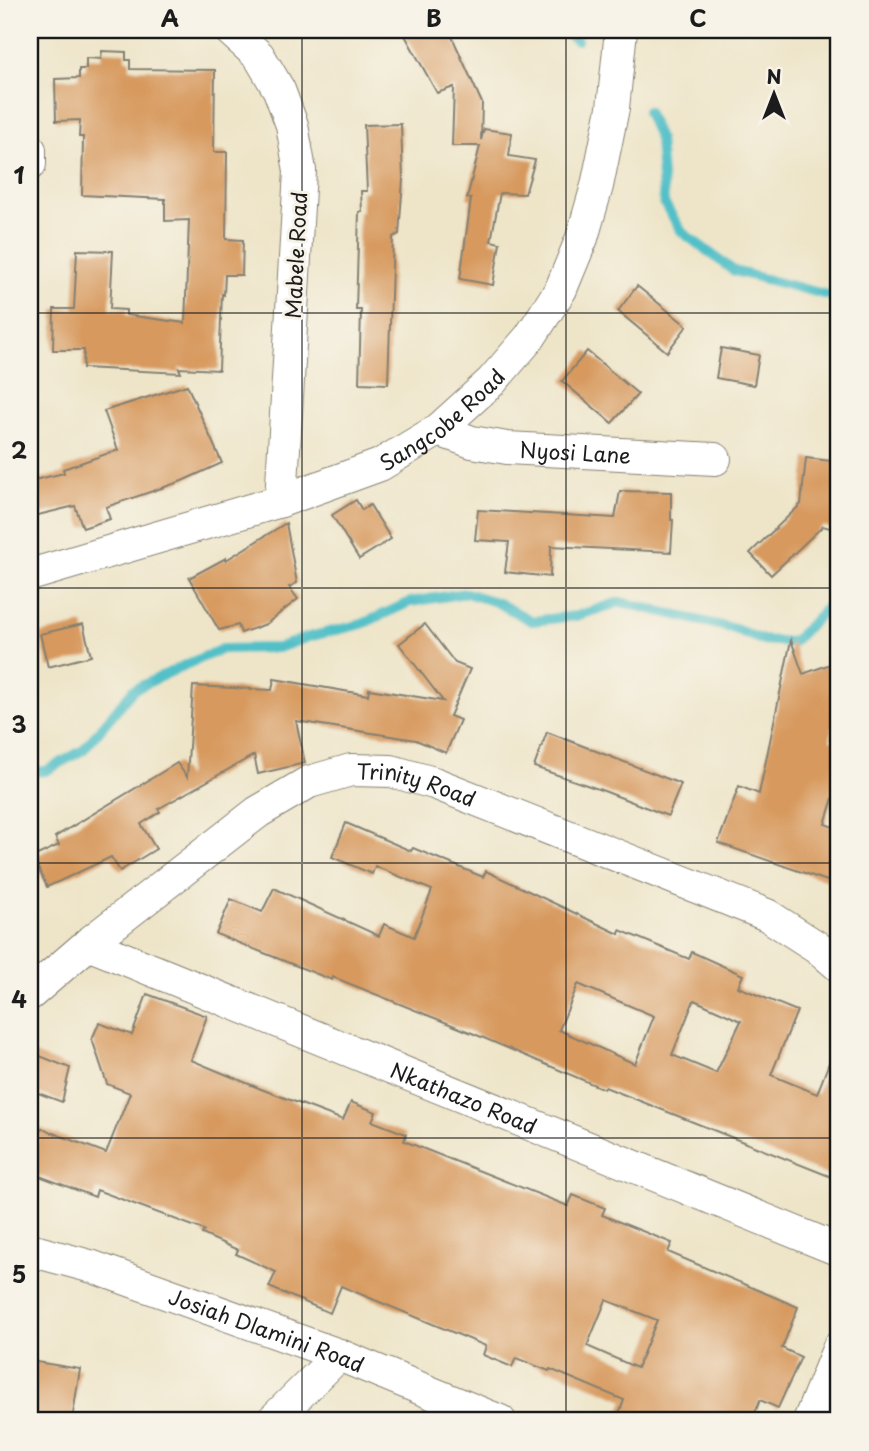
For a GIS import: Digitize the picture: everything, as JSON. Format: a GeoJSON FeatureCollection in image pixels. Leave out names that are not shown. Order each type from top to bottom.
{"type":"FeatureCollection","features":[{"type":"Feature","properties":{"kind":"street","name":"Mabele Road"},"geometry":{"type":"LineString","coordinates":[[230,30],[259,57],[279,90],[292,125],[300,171],[281,501]]}},
{"type":"Feature","properties":{"kind":"street","name":"Sangcobe Road"},"geometry":{"type":"LineString","coordinates":[[30,575],[281,501],[380,465],[438,430],[492,381],[530,337],[561,289],[582,238],[597,186],[613,108],[621,30]]}},
{"type":"Feature","properties":{"kind":"street"},"geometry":{"type":"LineString","coordinates":[[30,150],[30,164]]}},
{"type":"Feature","properties":{"kind":"street","name":"Nyosi Lane"},"geometry":{"type":"LineString","coordinates":[[438,430],[472,442],[507,448],[715,459]]}},
{"type":"Feature","properties":{"kind":"street","name":"Trinity Road"},"geometry":{"type":"LineString","coordinates":[[30,994],[88,944],[258,812],[309,782],[351,770],[391,771],[434,783],[767,915],[817,947],[839,966]]}},
{"type":"Feature","properties":{"kind":"street","name":"Nkathazo Road"},"geometry":{"type":"LineString","coordinates":[[88,944],[839,1250]]}},
{"type":"Feature","properties":{"kind":"street","name":"Josiah Dlamini Road"},"geometry":{"type":"LineString","coordinates":[[30,1250],[93,1268],[339,1355],[500,1421]]}},
{"type":"Feature","properties":{"kind":"street"},"geometry":{"type":"LineString","coordinates":[[809,1421],[839,1347]]}},
{"type":"Feature","properties":{"kind":"street"},"geometry":{"type":"LineString","coordinates":[[272,1421],[339,1355]]}},
{"type":"Feature","properties":{"kind":"building"},"geometry":{"type":"Polygon","coordinates":[[[402,30],[449,30],[482,103],[481,140],[484,129],[512,133],[509,156],[535,160],[525,194],[500,193],[491,241],[500,243],[493,285],[460,279],[471,199],[467,198],[480,146],[452,146],[454,87],[437,93],[402,30]]]}},
{"type":"Feature","properties":{"kind":"building"},"geometry":{"type":"Polygon","coordinates":[[[102,51],[126,52],[130,69],[215,70],[214,152],[227,152],[226,239],[243,240],[242,275],[225,275],[219,370],[179,368],[181,373],[83,368],[84,350],[53,350],[54,309],[74,309],[77,250],[113,251],[110,309],[126,310],[126,315],[185,323],[189,220],[165,221],[165,199],[82,195],[83,137],[79,137],[80,120],[56,121],[55,79],[79,78],[79,69],[86,69],[86,58],[101,59],[102,51]]]}},
{"type":"Feature","properties":{"kind":"building"},"geometry":{"type":"Polygon","coordinates":[[[401,124],[403,179],[399,234],[393,237],[388,384],[359,383],[361,310],[356,310],[359,212],[362,212],[361,191],[367,191],[364,125],[401,124]]]}},
{"type":"Feature","properties":{"kind":"building"},"geometry":{"type":"Polygon","coordinates":[[[637,286],[687,326],[667,352],[618,311],[637,286]]]}},
{"type":"Feature","properties":{"kind":"building"},"geometry":{"type":"Polygon","coordinates":[[[721,348],[759,355],[754,385],[716,378],[721,348]]]}},
{"type":"Feature","properties":{"kind":"building"},"geometry":{"type":"Polygon","coordinates":[[[587,351],[638,394],[612,423],[562,381],[587,351]]]}},
{"type":"Feature","properties":{"kind":"building"},"geometry":{"type":"Polygon","coordinates":[[[187,385],[222,463],[182,481],[106,507],[110,519],[83,528],[75,506],[30,517],[30,481],[64,473],[63,469],[118,450],[104,411],[187,385]]]}},
{"type":"Feature","properties":{"kind":"building"},"geometry":{"type":"Polygon","coordinates":[[[806,458],[839,462],[833,529],[823,526],[771,575],[750,553],[801,504],[806,458]]]}},
{"type":"Feature","properties":{"kind":"building"},"geometry":{"type":"Polygon","coordinates":[[[620,491],[671,492],[671,552],[551,546],[550,577],[505,572],[509,542],[475,540],[478,510],[615,518],[620,491]]]}},
{"type":"Feature","properties":{"kind":"building"},"geometry":{"type":"Polygon","coordinates":[[[356,500],[362,510],[370,505],[391,539],[359,559],[332,515],[356,500]]]}},
{"type":"Feature","properties":{"kind":"building"},"geometry":{"type":"Polygon","coordinates":[[[286,523],[297,583],[289,587],[298,599],[266,624],[241,633],[238,625],[219,630],[189,578],[226,560],[286,523]]]}},
{"type":"Feature","properties":{"kind":"building"},"geometry":{"type":"Polygon","coordinates":[[[83,624],[91,656],[48,667],[40,634],[83,624]]]}},
{"type":"Feature","properties":{"kind":"building"},"geometry":{"type":"Polygon","coordinates":[[[425,624],[455,663],[470,669],[450,716],[460,720],[446,753],[416,740],[296,721],[305,763],[258,774],[254,755],[158,809],[160,812],[141,824],[156,849],[120,871],[111,857],[47,887],[33,857],[59,845],[55,837],[177,763],[187,777],[193,686],[272,690],[274,679],[368,695],[369,689],[443,701],[399,644],[425,624]]]}},
{"type":"Feature","properties":{"kind":"building"},"geometry":{"type":"Polygon","coordinates":[[[791,640],[803,674],[839,661],[839,696],[830,740],[839,742],[839,779],[825,824],[839,829],[839,885],[718,843],[739,786],[759,794],[791,640]]]}},
{"type":"Feature","properties":{"kind":"building"},"geometry":{"type":"Polygon","coordinates":[[[547,732],[681,784],[668,816],[534,767],[547,732]]]}},
{"type":"Feature","properties":{"kind":"building"},"geometry":{"type":"Polygon","coordinates":[[[346,823],[411,851],[413,848],[483,877],[486,871],[619,934],[620,930],[689,959],[692,952],[743,975],[738,987],[797,1011],[771,1075],[817,1094],[837,1042],[839,1043],[839,1180],[605,1087],[604,1089],[333,977],[332,980],[216,934],[231,899],[262,912],[274,888],[379,936],[384,924],[414,937],[432,890],[375,866],[372,874],[332,857],[346,823]],[[578,984],[559,1030],[635,1064],[654,1016],[578,984]],[[694,1000],[672,1055],[716,1073],[741,1021],[694,1000]]]}},
{"type":"Feature","properties":{"kind":"building"},"geometry":{"type":"Polygon","coordinates":[[[147,994],[207,1016],[191,1060],[343,1120],[351,1102],[376,1112],[372,1121],[406,1134],[404,1141],[568,1206],[573,1195],[605,1208],[602,1215],[672,1243],[668,1252],[798,1307],[782,1348],[801,1357],[778,1408],[760,1400],[752,1421],[616,1421],[624,1400],[516,1358],[512,1367],[483,1355],[486,1346],[341,1286],[330,1313],[269,1287],[276,1272],[236,1254],[238,1250],[202,1234],[204,1230],[97,1190],[95,1197],[30,1174],[40,1128],[106,1153],[130,1093],[107,1084],[92,1039],[99,1023],[132,1035],[147,994]],[[606,1300],[587,1346],[637,1368],[657,1320],[606,1300]]]}},
{"type":"Feature","properties":{"kind":"building"},"geometry":{"type":"Polygon","coordinates":[[[30,1052],[70,1068],[62,1102],[30,1090],[30,1052]]]}},
{"type":"Feature","properties":{"kind":"building"},"geometry":{"type":"Polygon","coordinates":[[[30,1361],[80,1369],[72,1421],[30,1421],[30,1361]]]}},
{"type":"Feature","properties":{"kind":"waterway"},"geometry":{"type":"LineString","coordinates":[[561,30],[577,40]]}},
{"type":"Feature","properties":{"kind":"waterway"},"geometry":{"type":"LineString","coordinates":[[647,111],[659,140],[664,203],[682,232],[734,271],[839,298]]}},
{"type":"Feature","properties":{"kind":"waterway"},"geometry":{"type":"LineString","coordinates":[[30,772],[46,771],[83,750],[133,690],[185,665],[222,649],[278,648],[308,637],[362,624],[410,602],[466,593],[496,602],[532,621],[576,616],[620,602],[735,629],[762,640],[793,642],[839,595]]}}]}
